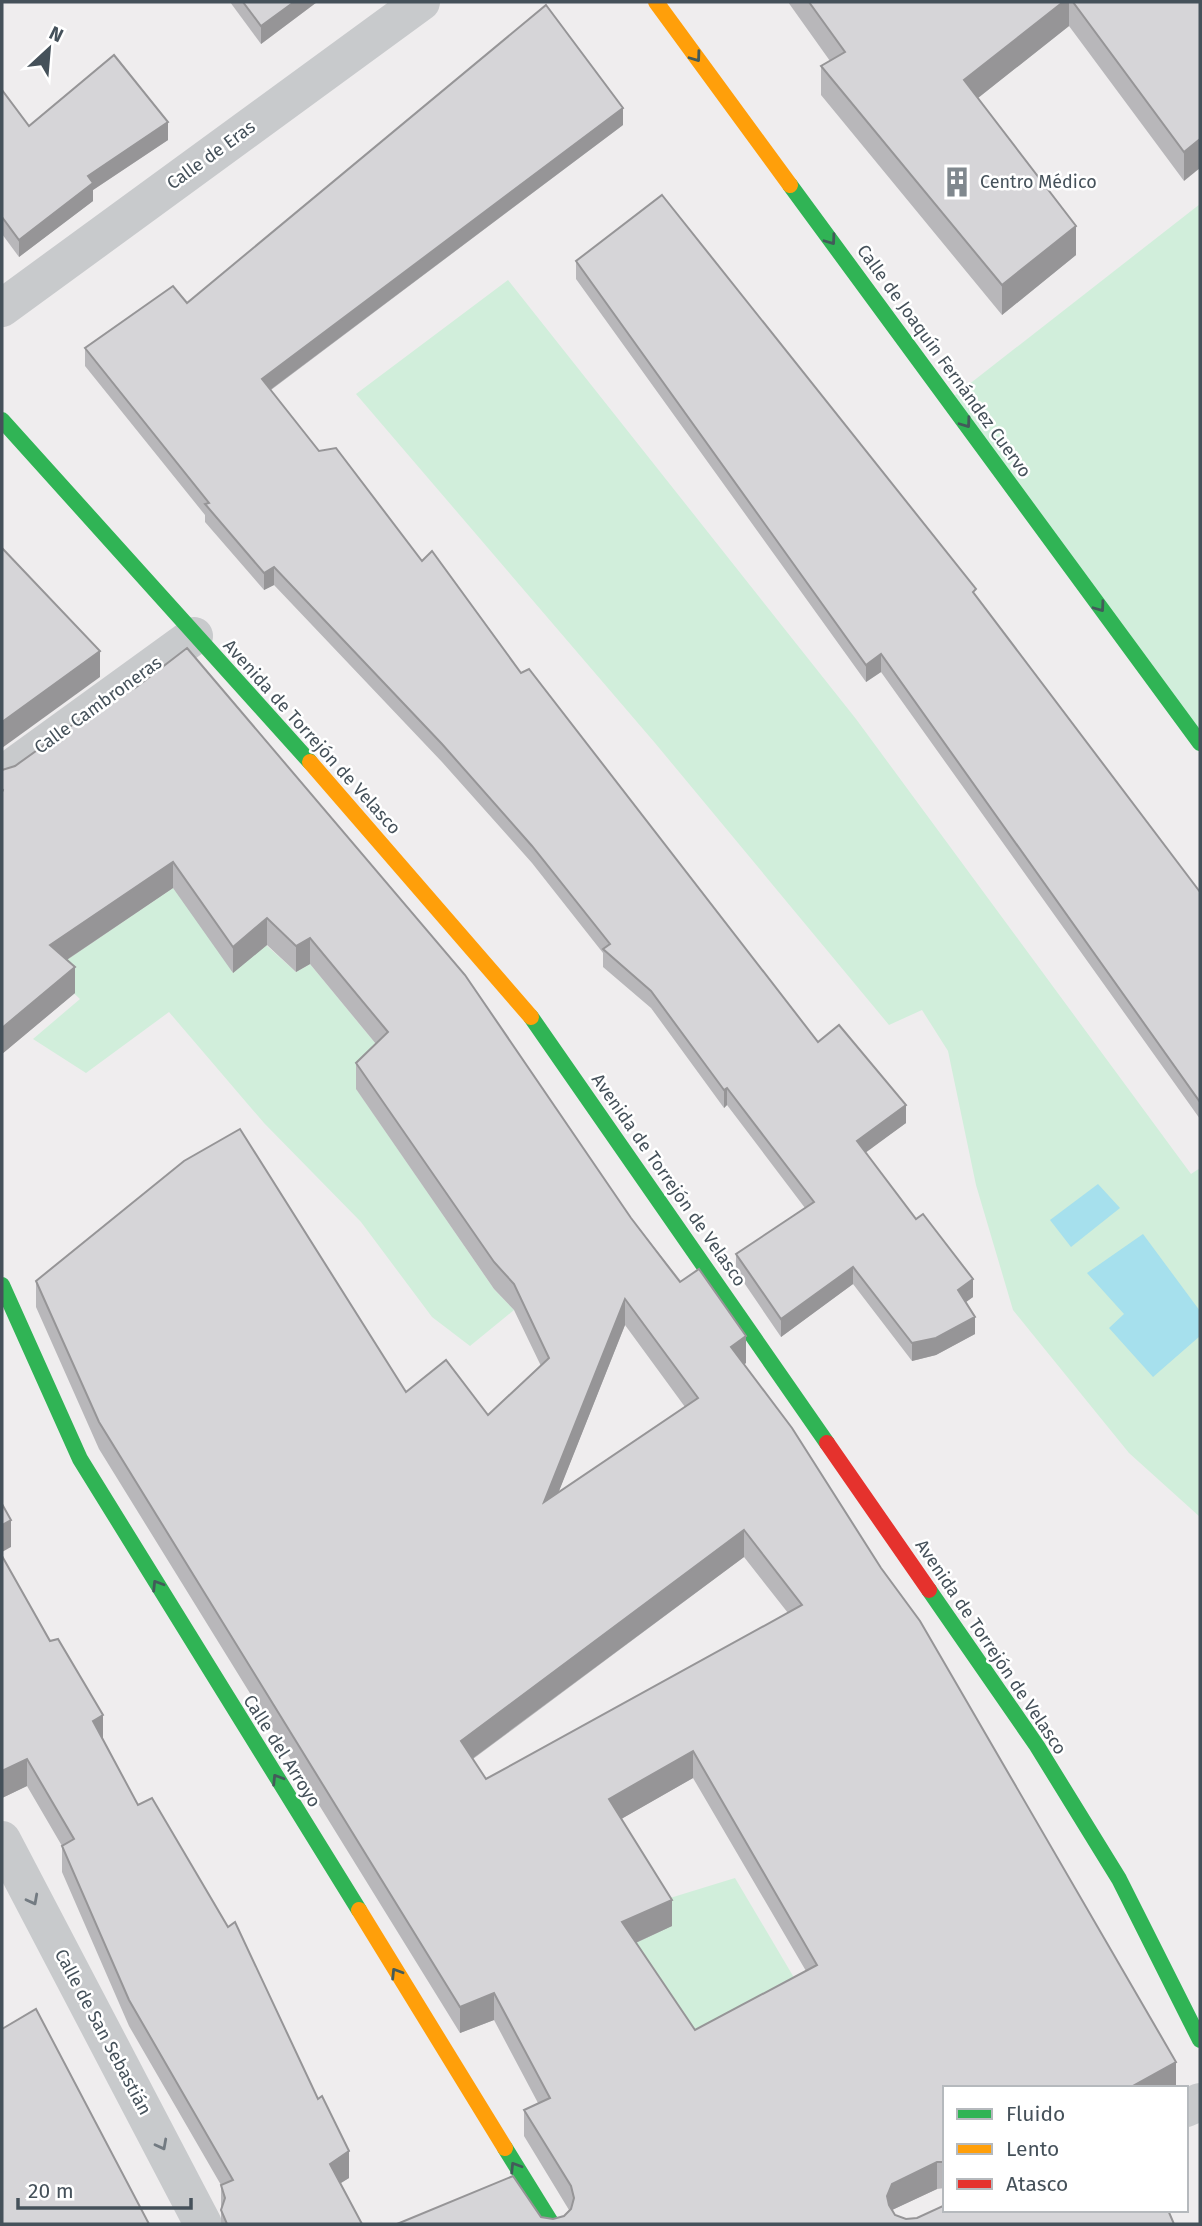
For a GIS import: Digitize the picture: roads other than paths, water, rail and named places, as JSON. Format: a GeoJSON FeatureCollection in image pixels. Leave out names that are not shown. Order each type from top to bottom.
{"type":"FeatureCollection","features":[{"type":"Feature","properties":{"kind":"main road","name":"Calle de Joaquín Fernández Cuervo"},"geometry":{"type":"LineString","coordinates":[[656,2],[1200,743]]}},
{"type":"Feature","properties":{"kind":"main road","name":"Avenida de Torrejón de Velasco"},"geometry":{"type":"LineString","coordinates":[[2,420],[385,846],[541,1028],[1037,1746],[1119,1879],[1200,2040]]}},
{"type":"Feature","properties":{"kind":"main road","name":"Calle del Arroyo"},"geometry":{"type":"LineString","coordinates":[[2,1285],[80,1459],[552,2224]]}},
{"type":"Feature","properties":{"kind":"street","name":"Calle de Eras"},"geometry":{"type":"LineString","coordinates":[[2,308],[421,2]]}},
{"type":"Feature","properties":{"kind":"street","name":"Calle Cambroneras"},"geometry":{"type":"LineString","coordinates":[[2,775],[194,636]]}},
{"type":"Feature","properties":{"kind":"street","name":"Calle de San Sebastián"},"geometry":{"type":"LineString","coordinates":[[2,1840],[204,2224]]}},
{"type":"Feature","properties":{"kind":"water"},"geometry":{"type":"Polygon","coordinates":[[[1098,1184],[1120,1208],[1071,1247],[1050,1220],[1098,1184]]]}},
{"type":"Feature","properties":{"kind":"water"},"geometry":{"type":"Polygon","coordinates":[[[1143,1234],[1200,1311],[1200,1336],[1153,1377],[1109,1328],[1124,1314],[1087,1273],[1143,1234]]]}},
{"type":"Feature","properties":{"kind":"place","name":"Centro Médico"},"geometry":{"type":"Point","coordinates":[957,182]}}]}
